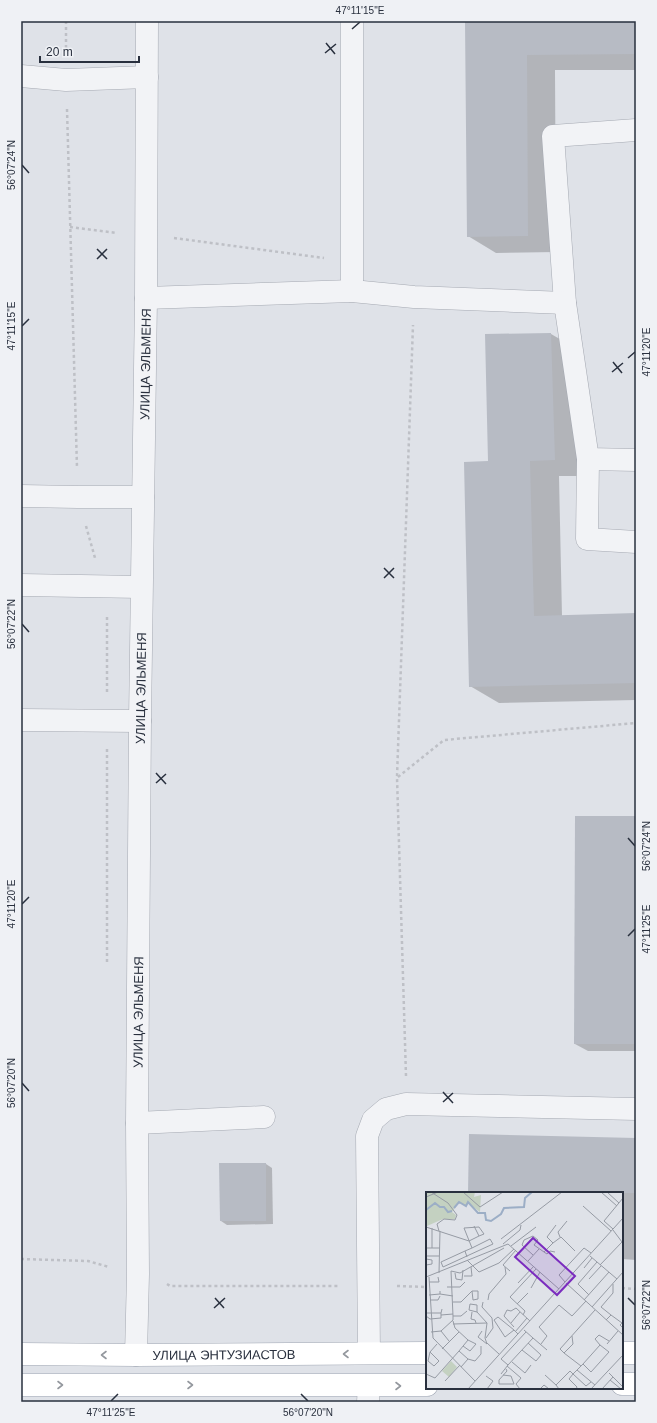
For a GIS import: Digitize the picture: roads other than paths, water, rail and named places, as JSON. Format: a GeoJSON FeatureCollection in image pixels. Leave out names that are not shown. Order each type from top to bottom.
{"type":"FeatureCollection","features":[{"type":"Feature","properties":{"kind":"main road","name":"УЛИЦА ЭНТУЗИАСТОВ"},"geometry":{"type":"LineString","coordinates":[[21,1354],[136,1355],[426,1353]]}},
{"type":"Feature","properties":{"kind":"main road"},"geometry":{"type":"LineString","coordinates":[[623,1353],[636,1353]]}},
{"type":"Feature","properties":{"kind":"main road"},"geometry":{"type":"LineString","coordinates":[[21,1384],[368,1394],[426,1385]]}},
{"type":"Feature","properties":{"kind":"main road"},"geometry":{"type":"LineString","coordinates":[[623,1384],[636,1384]]}},
{"type":"Feature","properties":{"kind":"street","name":"УЛИЦА ЭЛЬМЕНЯ"},"geometry":{"type":"LineString","coordinates":[[136,1355],[138,1274],[137,1123],[141,587],[146,298],[147,21]]}},
{"type":"Feature","properties":{"kind":"street"},"geometry":{"type":"LineString","coordinates":[[352,21],[352,291]]}},
{"type":"Feature","properties":{"kind":"street"},"geometry":{"type":"LineString","coordinates":[[21,76],[66,80],[147,78]]}},
{"type":"Feature","properties":{"kind":"street"},"geometry":{"type":"LineString","coordinates":[[636,130],[553,136],[566,303],[588,459],[587,538],[636,542]]}},
{"type":"Feature","properties":{"kind":"street"},"geometry":{"type":"LineString","coordinates":[[146,298],[352,291],[414,297],[566,303]]}},
{"type":"Feature","properties":{"kind":"street"},"geometry":{"type":"LineString","coordinates":[[588,459],[636,460]]}},
{"type":"Feature","properties":{"kind":"street"},"geometry":{"type":"LineString","coordinates":[[21,496],[143,497]]}},
{"type":"Feature","properties":{"kind":"street"},"geometry":{"type":"LineString","coordinates":[[21,585],[141,587]]}},
{"type":"Feature","properties":{"kind":"street"},"geometry":{"type":"LineString","coordinates":[[21,720],[140,721]]}},
{"type":"Feature","properties":{"kind":"street"},"geometry":{"type":"LineString","coordinates":[[369,1353],[367,1136],[373,1120],[386,1109],[406,1104],[636,1109]]}},
{"type":"Feature","properties":{"kind":"street"},"geometry":{"type":"LineString","coordinates":[[137,1123],[264,1117]]}}]}
